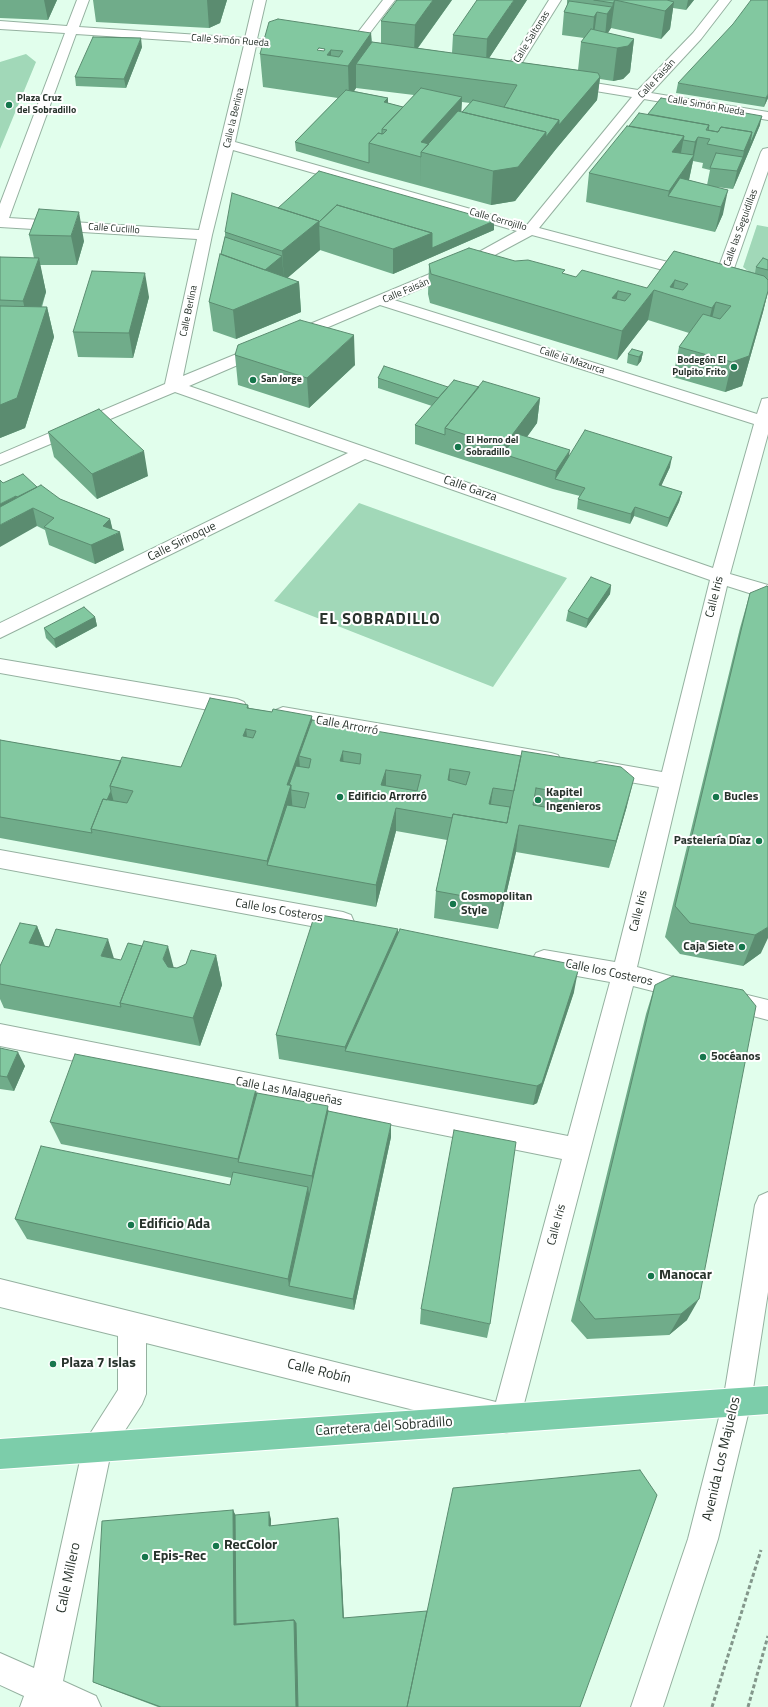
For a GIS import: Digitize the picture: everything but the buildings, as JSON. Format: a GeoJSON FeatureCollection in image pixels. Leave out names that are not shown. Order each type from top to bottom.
{"type":"FeatureCollection","features":[{"type":"Feature","properties":{"kind":"main road","name":"Carretera del Sobradillo"},"geometry":{"type":"LineString","coordinates":[[0,1454],[768,1400]]}},
{"type":"Feature","properties":{"kind":"street"},"geometry":{"type":"LineString","coordinates":[[0,222],[70,31],[83,0]]}},
{"type":"Feature","properties":{"kind":"street","name":"Calle la Berlina"},"geometry":{"type":"LineString","coordinates":[[205,235],[228,144],[260,0]]}},
{"type":"Feature","properties":{"kind":"street"},"geometry":{"type":"LineString","coordinates":[[348,53],[389,0]]}},
{"type":"Feature","properties":{"kind":"street","name":"Calle Saltonas"},"geometry":{"type":"LineString","coordinates":[[509,74],[555,0]]}},
{"type":"Feature","properties":{"kind":"street","name":"Calle Faisán"},"geometry":{"type":"LineString","coordinates":[[0,460],[173,386],[382,301],[473,261],[530,230],[642,94],[697,36],[725,0]]}},
{"type":"Feature","properties":{"kind":"street","name":"Calle Simón Rueda"},"geometry":{"type":"LineString","coordinates":[[0,25],[70,31],[251,42],[363,55]]}},
{"type":"Feature","properties":{"kind":"street"},"geometry":{"type":"LineString","coordinates":[[494,72],[525,77]]}},
{"type":"Feature","properties":{"kind":"street","name":"Calle Simón Rueda"},"geometry":{"type":"LineString","coordinates":[[556,81],[768,116]]}},
{"type":"Feature","properties":{"kind":"street","name":"Calle Cerrojillo"},"geometry":{"type":"LineString","coordinates":[[228,144],[530,230],[738,285]]}},
{"type":"Feature","properties":{"kind":"street","name":"Calle las Seguidillas"},"geometry":{"type":"LineString","coordinates":[[722,280],[768,152]]}},
{"type":"Feature","properties":{"kind":"street","name":"Calle Cuclillo"},"geometry":{"type":"LineString","coordinates":[[0,222],[205,235]]}},
{"type":"Feature","properties":{"kind":"street","name":"Calle Berlina"},"geometry":{"type":"LineString","coordinates":[[173,386],[205,235]]}},
{"type":"Feature","properties":{"kind":"street","name":"Calle la Mazurca"},"geometry":{"type":"LineString","coordinates":[[382,301],[765,412]]}},
{"type":"Feature","properties":{"kind":"street","name":"Calle Garza"},"geometry":{"type":"LineString","coordinates":[[173,386],[720,577],[768,592]]}},
{"type":"Feature","properties":{"kind":"street","name":"Calle Iris"},"geometry":{"type":"LineString","coordinates":[[506,1418],[624,974],[720,577],[765,412]]}},
{"type":"Feature","properties":{"kind":"street","name":"Calle Sirinoque"},"geometry":{"type":"LineString","coordinates":[[0,631],[365,452]]}},
{"type":"Feature","properties":{"kind":"street","name":"Calle Arrorró"},"geometry":{"type":"LineString","coordinates":[[0,666],[670,781]]}},
{"type":"Feature","properties":{"kind":"street","name":"Calle los Costeros"},"geometry":{"type":"LineString","coordinates":[[0,859],[366,927]]}},
{"type":"Feature","properties":{"kind":"street","name":"Calle los Costeros"},"geometry":{"type":"LineString","coordinates":[[522,956],[624,974],[768,1010]]}},
{"type":"Feature","properties":{"kind":"street","name":"Calle Las Malagueñas"},"geometry":{"type":"LineString","coordinates":[[0,1035],[577,1150]]}},
{"type":"Feature","properties":{"kind":"street","name":"Avenida Los Majuelos"},"geometry":{"type":"LineString","coordinates":[[647,1707],[703,1539],[737,1402],[768,1205]]}},
{"type":"Feature","properties":{"kind":"street","name":"Calle Robín"},"geometry":{"type":"LineString","coordinates":[[0,1293],[506,1418]]}},
{"type":"Feature","properties":{"kind":"street"},"geometry":{"type":"LineString","coordinates":[[98,1447],[132,1394],[132,1326]]}},
{"type":"Feature","properties":{"kind":"street","name":"Calle Millero"},"geometry":{"type":"LineString","coordinates":[[40,1698],[98,1447]]}},
{"type":"Feature","properties":{"kind":"street"},"geometry":{"type":"LineString","coordinates":[[0,1669],[40,1698],[85,1707]]}},
{"type":"Feature","properties":{"kind":"path"},"geometry":{"type":"LineString","coordinates":[[712,1707],[760,1550]]}},
{"type":"Feature","properties":{"kind":"path"},"geometry":{"type":"LineString","coordinates":[[748,1707],[768,1636]]}},
{"type":"Feature","properties":{"kind":"green space","name":"Plaza Cruz del Sobradillo"},"geometry":{"type":"Polygon","coordinates":[[[26,54],[36,62],[0,149],[0,62],[26,54]]]}},
{"type":"Feature","properties":{"kind":"green space"},"geometry":{"type":"Polygon","coordinates":[[[757,225],[768,227],[768,270],[754,276],[743,267],[757,225]]]}},
{"type":"Feature","properties":{"kind":"green space"},"geometry":{"type":"Polygon","coordinates":[[[359,503],[567,578],[493,687],[274,601],[359,503]]]}},
{"type":"Feature","properties":{"kind":"place","name":"Plaza Cruz del Sobradillo"},"geometry":{"type":"Point","coordinates":[9,105]}},
{"type":"Feature","properties":{"kind":"place","name":"Bodegón El Pulpito Frito"},"geometry":{"type":"Point","coordinates":[734,367]}},
{"type":"Feature","properties":{"kind":"place","name":"San Jorge"},"geometry":{"type":"Point","coordinates":[253,380]}},
{"type":"Feature","properties":{"kind":"place","name":"El Horno del Sobradillo"},"geometry":{"type":"Point","coordinates":[458,447]}},
{"type":"Feature","properties":{"kind":"place","name":"Edificio Arrorró"},"geometry":{"type":"Point","coordinates":[340,797]}},
{"type":"Feature","properties":{"kind":"place","name":"Bucles"},"geometry":{"type":"Point","coordinates":[716,797]}},
{"type":"Feature","properties":{"kind":"place","name":"Kapitel Ingenieros"},"geometry":{"type":"Point","coordinates":[538,800]}},
{"type":"Feature","properties":{"kind":"place","name":"Pastelería Díaz"},"geometry":{"type":"Point","coordinates":[759,841]}},
{"type":"Feature","properties":{"kind":"place","name":"Cosmopolitan Style"},"geometry":{"type":"Point","coordinates":[453,904]}},
{"type":"Feature","properties":{"kind":"place","name":"Caja Siete"},"geometry":{"type":"Point","coordinates":[742,947]}},
{"type":"Feature","properties":{"kind":"place","name":"5océanos"},"geometry":{"type":"Point","coordinates":[703,1057]}},
{"type":"Feature","properties":{"kind":"place","name":"Edificio Ada"},"geometry":{"type":"Point","coordinates":[131,1225]}},
{"type":"Feature","properties":{"kind":"place","name":"Manocar"},"geometry":{"type":"Point","coordinates":[651,1276]}},
{"type":"Feature","properties":{"kind":"place","name":"Plaza 7 Islas"},"geometry":{"type":"Point","coordinates":[53,1364]}},
{"type":"Feature","properties":{"kind":"place","name":"RecColor"},"geometry":{"type":"Point","coordinates":[216,1546]}},
{"type":"Feature","properties":{"kind":"place","name":"Epis-Rec"},"geometry":{"type":"Point","coordinates":[145,1557]}},
{"type":"Feature","properties":{"kind":"district","name":"EL SOBRADILLO"},"geometry":{"type":"Point","coordinates":[380,620]}}]}
